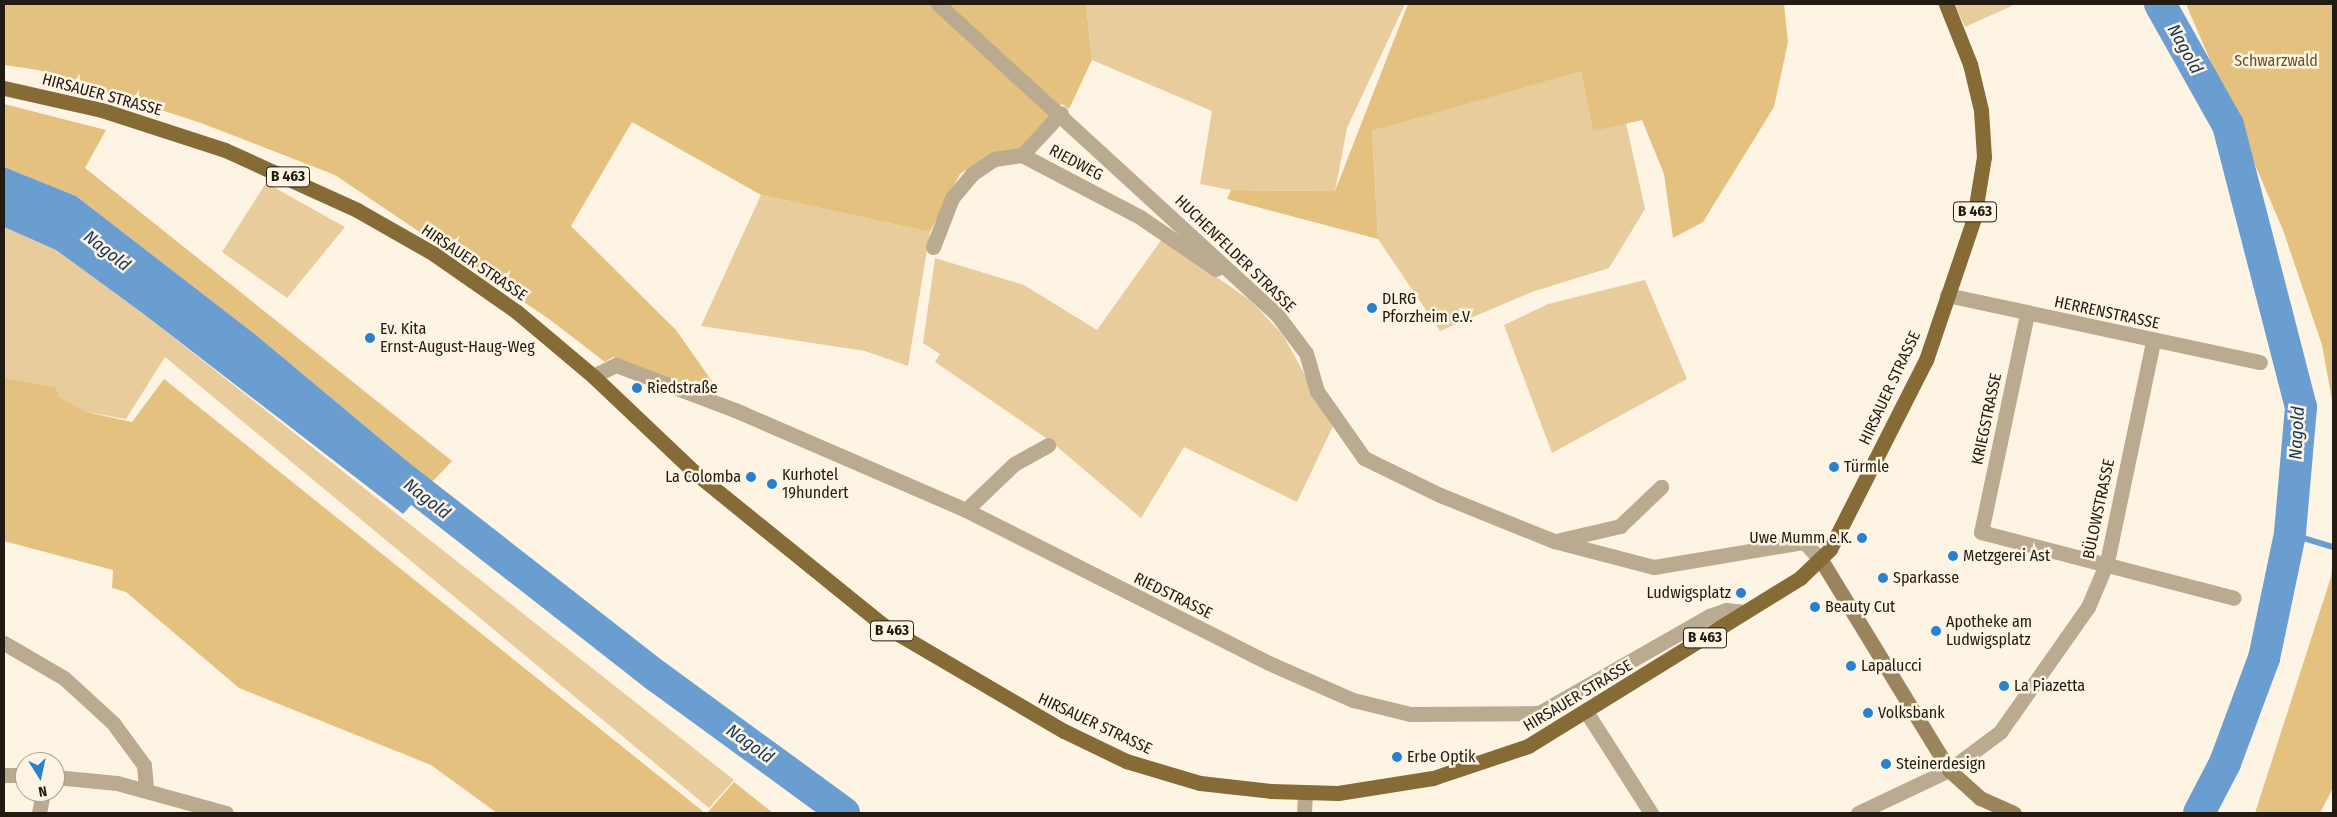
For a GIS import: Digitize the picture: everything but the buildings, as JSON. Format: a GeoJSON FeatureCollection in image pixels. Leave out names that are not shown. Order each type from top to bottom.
{"type":"FeatureCollection","features":[{"type":"Feature","properties":{"kind":"main road","name":"HIRSAUER STRASSE"},"geometry":{"type":"LineString","coordinates":[[4,88],[166,130],[314,189],[404,236],[472,280],[593,376],[694,472],[832,586],[935,659],[1126,761],[1200,783],[1305,794],[1395,786],[1466,770],[1528,746],[1587,713],[1746,612],[1821,560],[1838,536],[1926,360],[1974,218],[1984,157],[1977,88],[1946,4]]}},
{"type":"Feature","properties":{"kind":"street","name":"HUCHENFELDER STRASSE"},"geometry":{"type":"LineString","coordinates":[[938,4],[1061,113],[1278,316],[1306,353],[1317,391],[1364,458],[1440,495],[1554,541],[1654,567],[1804,542],[1821,560]]}},
{"type":"Feature","properties":{"kind":"street"},"geometry":{"type":"LineString","coordinates":[[1022,155],[1061,113]]}},
{"type":"Feature","properties":{"kind":"street","name":"RIEDWEG"},"geometry":{"type":"LineString","coordinates":[[933,247],[952,198],[972,174],[994,158],[1022,155],[1140,217],[1218,271],[1231,274]]}},
{"type":"Feature","properties":{"kind":"street","name":"HERRENSTRASSE"},"geometry":{"type":"LineString","coordinates":[[1947,295],[2153,341],[2260,362]]}},
{"type":"Feature","properties":{"kind":"street","name":"KRIEGSTRASSE"},"geometry":{"type":"LineString","coordinates":[[2027,314],[1981,532],[2107,562]]}},
{"type":"Feature","properties":{"kind":"street","name":"BÜLOWSTRASSE"},"geometry":{"type":"LineString","coordinates":[[1858,813],[1949,770],[2000,732],[2053,663],[2088,608],[2107,562],[2153,341]]}},
{"type":"Feature","properties":{"kind":"street","name":"RIEDSTRASSE"},"geometry":{"type":"LineString","coordinates":[[593,376],[616,365],[735,410],[966,510],[1269,663],[1353,700],[1410,714],[1539,713],[1681,633],[1726,610],[1746,612]]}},
{"type":"Feature","properties":{"kind":"street"},"geometry":{"type":"LineString","coordinates":[[966,510],[1014,464],[1048,445]]}},
{"type":"Feature","properties":{"kind":"street"},"geometry":{"type":"LineString","coordinates":[[1554,541],[1620,526],[1661,487]]}},
{"type":"Feature","properties":{"kind":"street"},"geometry":{"type":"LineString","coordinates":[[1821,560],[1949,770],[1980,798],[2014,813]]}},
{"type":"Feature","properties":{"kind":"street"},"geometry":{"type":"LineString","coordinates":[[2107,562],[2234,598]]}},
{"type":"Feature","properties":{"kind":"street"},"geometry":{"type":"LineString","coordinates":[[4,643],[64,678],[112,724],[144,765],[146,790]]}},
{"type":"Feature","properties":{"kind":"street"},"geometry":{"type":"LineString","coordinates":[[1587,713],[1651,813]]}},
{"type":"Feature","properties":{"kind":"street"},"geometry":{"type":"LineString","coordinates":[[65,778],[146,790],[226,813]]}},
{"type":"Feature","properties":{"kind":"street"},"geometry":{"type":"LineString","coordinates":[[1304,813],[1305,794]]}},
{"type":"Feature","properties":{"kind":"shaded area"},"geometry":{"type":"Polygon","coordinates":[[[1086,4],[1405,4],[1347,128],[1335,191],[1231,190],[1200,184],[1212,111],[1092,60],[1086,4]]]}},
{"type":"Feature","properties":{"kind":"shaded area"},"geometry":{"type":"Polygon","coordinates":[[[1954,4],[2016,4],[1965,27],[1954,4]]]}},
{"type":"Feature","properties":{"kind":"shaded area"},"geometry":{"type":"Polygon","coordinates":[[[1581,70],[1593,130],[1626,123],[1645,209],[1609,268],[1532,292],[1440,331],[1378,239],[1372,131],[1581,70]]]}},
{"type":"Feature","properties":{"kind":"shaded area"},"geometry":{"type":"Polygon","coordinates":[[[266,183],[345,227],[287,298],[222,252],[266,183]]]}},
{"type":"Feature","properties":{"kind":"shaded area"},"geometry":{"type":"Polygon","coordinates":[[[761,195],[930,232],[908,366],[865,351],[701,326],[761,195]]]}},
{"type":"Feature","properties":{"kind":"shaded area"},"geometry":{"type":"Polygon","coordinates":[[[4,227],[56,250],[141,312],[734,780],[709,808],[165,357],[126,419],[86,412],[4,378],[4,227]]]}},
{"type":"Feature","properties":{"kind":"shaded area"},"geometry":{"type":"Polygon","coordinates":[[[1162,239],[1251,301],[1283,335],[1333,426],[1297,502],[1184,447],[1141,518],[1049,440],[935,362],[940,354],[923,343],[935,258],[1024,285],[1097,330],[1162,239]]]}},
{"type":"Feature","properties":{"kind":"shaded area"},"geometry":{"type":"Polygon","coordinates":[[[1645,280],[1687,379],[1552,453],[1504,325],[1548,304],[1645,280]]]}},
{"type":"Feature","properties":{"kind":"green space"},"geometry":{"type":"Polygon","coordinates":[[[4,4],[1086,4],[1092,60],[1069,109],[1062,104],[1019,150],[991,154],[960,174],[930,232],[761,195],[632,122],[571,226],[676,330],[716,387],[706,392],[613,357],[605,362],[549,319],[335,175],[201,123],[38,70],[4,65],[4,4]]]}},
{"type":"Feature","properties":{"kind":"green space"},"geometry":{"type":"Polygon","coordinates":[[[1408,4],[1784,4],[1788,42],[1774,107],[1703,222],[1673,238],[1664,174],[1642,120],[1593,131],[1581,71],[1372,131],[1378,239],[1227,199],[1231,190],[1335,191],[1408,4]]]}},
{"type":"Feature","properties":{"kind":"green space","name":"Schwarzwald"},"geometry":{"type":"Polygon","coordinates":[[[2186,4],[2333,4],[2333,406],[2322,345],[2283,230],[2186,4]]]}},
{"type":"Feature","properties":{"kind":"green space"},"geometry":{"type":"Polygon","coordinates":[[[4,104],[106,130],[85,168],[452,461],[432,482],[256,335],[76,196],[4,167],[4,104]]]}},
{"type":"Feature","properties":{"kind":"green space"},"geometry":{"type":"Polygon","coordinates":[[[4,378],[56,388],[58,397],[86,412],[132,422],[164,379],[705,813],[497,813],[431,765],[239,688],[126,592],[112,588],[113,570],[4,541],[4,378]]]}},
{"type":"Feature","properties":{"kind":"green space"},"geometry":{"type":"Polygon","coordinates":[[[2333,558],[2333,788],[2320,813],[2255,813],[2331,577],[2333,558]]]}},
{"type":"Feature","properties":{"kind":"green space"},"geometry":{"type":"Polygon","coordinates":[[[734,782],[773,813],[707,813],[734,782]]]}},
{"type":"Feature","properties":{"kind":"water"},"geometry":{"type":"Polygon","coordinates":[[[4,167],[76,196],[256,335],[432,482],[403,514],[141,312],[56,250],[4,227],[4,167]]]}},
{"type":"Feature","properties":{"kind":"waterway","name":"Nagold"},"geometry":{"type":"LineString","coordinates":[[2160,4],[2228,125],[2301,407],[2290,534],[2264,658],[2225,763],[2199,813]]}},
{"type":"Feature","properties":{"kind":"waterway","name":"Nagold"},"geometry":{"type":"LineString","coordinates":[[386,465],[655,675],[844,813]]}},
{"type":"Feature","properties":{"kind":"waterway"},"geometry":{"type":"LineString","coordinates":[[2290,534],[2333,547]]}},
{"type":"Feature","properties":{"kind":"place","name":"DLRG Pforzheim e.V."},"geometry":{"type":"Point","coordinates":[1372,308]}},
{"type":"Feature","properties":{"kind":"place","name":"Ev. Kita Ernst-August-Haug-Weg"},"geometry":{"type":"Point","coordinates":[370,338]}},
{"type":"Feature","properties":{"kind":"place","name":"Riedstraße"},"geometry":{"type":"Point","coordinates":[637,388]}},
{"type":"Feature","properties":{"kind":"place","name":"Türmle"},"geometry":{"type":"Point","coordinates":[1834,467]}},
{"type":"Feature","properties":{"kind":"place","name":"La Colomba"},"geometry":{"type":"Point","coordinates":[751,477]}},
{"type":"Feature","properties":{"kind":"place","name":"Kurhotel 19hundert"},"geometry":{"type":"Point","coordinates":[772,484]}},
{"type":"Feature","properties":{"kind":"place","name":"Uwe Mumm e.K."},"geometry":{"type":"Point","coordinates":[1862,538]}},
{"type":"Feature","properties":{"kind":"place","name":"Metzgerei Ast"},"geometry":{"type":"Point","coordinates":[1953,556]}},
{"type":"Feature","properties":{"kind":"place","name":"Sparkasse"},"geometry":{"type":"Point","coordinates":[1883,578]}},
{"type":"Feature","properties":{"kind":"place","name":"Ludwigsplatz"},"geometry":{"type":"Point","coordinates":[1741,593]}},
{"type":"Feature","properties":{"kind":"place","name":"Beauty Cut"},"geometry":{"type":"Point","coordinates":[1815,607]}},
{"type":"Feature","properties":{"kind":"place","name":"Apotheke am Ludwigsplatz"},"geometry":{"type":"Point","coordinates":[1936,631]}},
{"type":"Feature","properties":{"kind":"place","name":"Lapalucci"},"geometry":{"type":"Point","coordinates":[1851,666]}},
{"type":"Feature","properties":{"kind":"place","name":"La Piazetta"},"geometry":{"type":"Point","coordinates":[2004,686]}},
{"type":"Feature","properties":{"kind":"place","name":"Volksbank"},"geometry":{"type":"Point","coordinates":[1868,713]}},
{"type":"Feature","properties":{"kind":"place","name":"Erbe Optik"},"geometry":{"type":"Point","coordinates":[1397,757]}},
{"type":"Feature","properties":{"kind":"place","name":"Steinerdesign"},"geometry":{"type":"Point","coordinates":[1886,764]}}]}
